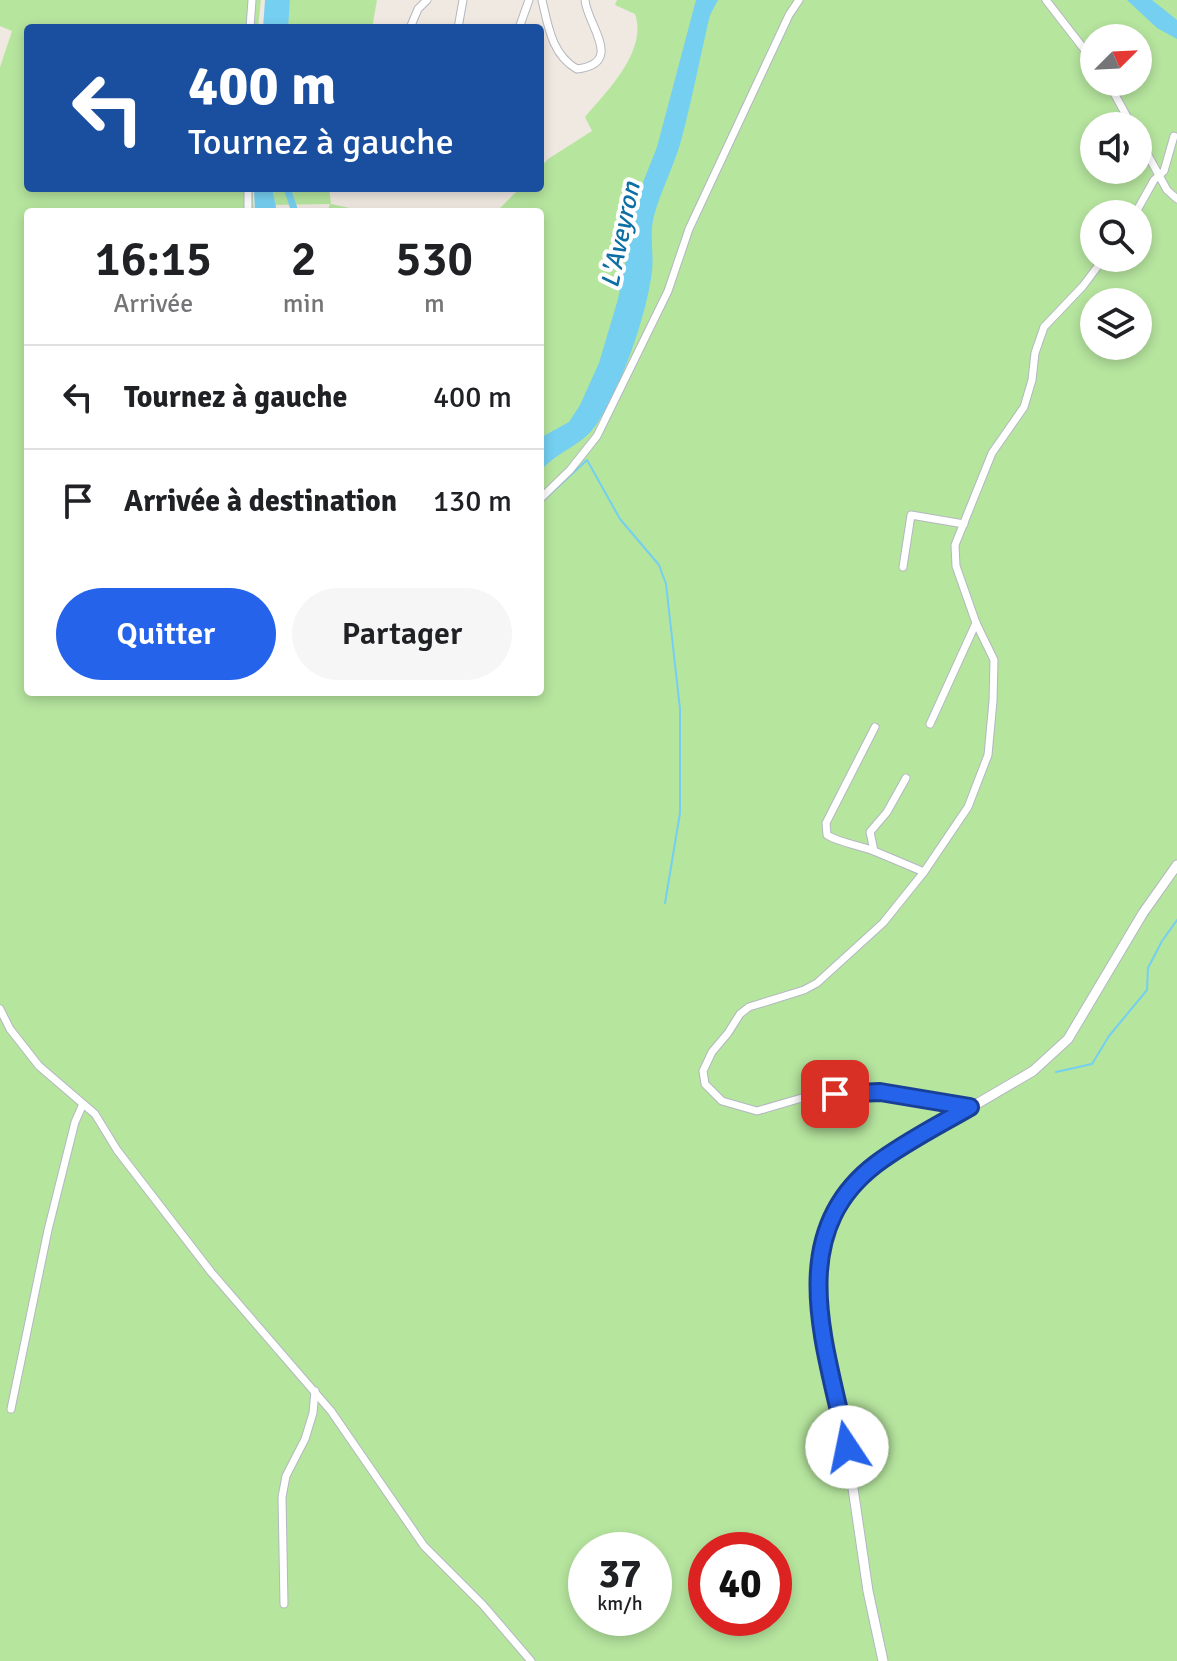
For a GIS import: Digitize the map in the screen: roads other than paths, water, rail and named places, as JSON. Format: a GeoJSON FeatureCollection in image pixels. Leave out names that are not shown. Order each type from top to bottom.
{"type":"FeatureCollection","features":[{"type":"Feature","properties":{"kind":"street"},"geometry":{"type":"LineString","coordinates":[[250,24],[252,0]]}},
{"type":"Feature","properties":{"kind":"street"},"geometry":{"type":"LineString","coordinates":[[412,24],[418,9],[427,0]]}},
{"type":"Feature","properties":{"kind":"street"},"geometry":{"type":"LineString","coordinates":[[459,24],[463,0]]}},
{"type":"Feature","properties":{"kind":"street"},"geometry":{"type":"LineString","coordinates":[[520,24],[529,0]]}},
{"type":"Feature","properties":{"kind":"street"},"geometry":{"type":"LineString","coordinates":[[542,0],[553,41],[562,59],[577,69],[588,67],[599,59],[602,49],[600,36],[587,14],[585,0]]}},
{"type":"Feature","properties":{"kind":"street"},"geometry":{"type":"LineString","coordinates":[[544,495],[570,470],[597,436],[668,291],[689,229],[789,15],[799,0]]}},
{"type":"Feature","properties":{"kind":"street"},"geometry":{"type":"LineString","coordinates":[[1046,0],[1080,44]]}},
{"type":"Feature","properties":{"kind":"street"},"geometry":{"type":"LineString","coordinates":[[1143,200],[1167,164],[1174,136]]}},
{"type":"Feature","properties":{"kind":"street"},"geometry":{"type":"LineString","coordinates":[[1152,162],[1167,190],[1177,199]]}},
{"type":"Feature","properties":{"kind":"street"},"geometry":{"type":"LineString","coordinates":[[970,1107],[880,1092],[812,1095],[757,1111],[722,1101],[705,1084],[703,1071],[712,1052],[740,1014],[749,1007],[817,983],[883,923],[924,872],[968,807],[988,755],[994,660],[976,623],[956,566],[955,545],[992,453],[1024,407],[1032,380],[1035,353],[1044,327],[1094,272]]}},
{"type":"Feature","properties":{"kind":"street"},"geometry":{"type":"LineString","coordinates":[[903,567],[911,515],[964,524]]}},
{"type":"Feature","properties":{"kind":"street"},"geometry":{"type":"LineString","coordinates":[[930,724],[976,623]]}},
{"type":"Feature","properties":{"kind":"street"},"geometry":{"type":"LineString","coordinates":[[875,727],[826,823],[827,835],[924,872]]}},
{"type":"Feature","properties":{"kind":"street"},"geometry":{"type":"LineString","coordinates":[[874,851],[870,832],[887,812],[906,778]]}},
{"type":"Feature","properties":{"kind":"street"},"geometry":{"type":"LineString","coordinates":[[883,1661],[868,1591],[847,1447],[820,1317],[818,1262],[831,1217],[858,1180],[885,1157],[1033,1071],[1068,1039],[1143,913],[1177,865]]}},
{"type":"Feature","properties":{"kind":"street"},"geometry":{"type":"LineString","coordinates":[[0,1009],[10,1029],[39,1066],[95,1114],[117,1150],[211,1272],[315,1391],[424,1546],[483,1605],[531,1661]]}},
{"type":"Feature","properties":{"kind":"street"},"geometry":{"type":"LineString","coordinates":[[11,1409],[48,1230],[75,1122],[83,1104]]}},
{"type":"Feature","properties":{"kind":"street"},"geometry":{"type":"LineString","coordinates":[[284,1604],[282,1497],[286,1476],[305,1439],[313,1413],[315,1391]]}},
{"type":"Feature","properties":{"kind":"water"},"geometry":{"type":"Polygon","coordinates":[[[265,0],[290,0],[288,24],[263,24],[265,0]]]}},
{"type":"Feature","properties":{"kind":"water"},"geometry":{"type":"Polygon","coordinates":[[[696,0],[718,0],[710,15],[681,141],[654,216],[649,288],[639,329],[623,372],[596,425],[544,467],[544,436],[569,422],[599,363],[618,299],[640,190],[657,147],[696,0]]]}},
{"type":"Feature","properties":{"kind":"water"},"geometry":{"type":"Polygon","coordinates":[[[1127,0],[1152,0],[1177,20],[1177,39],[1157,28],[1127,0]]]}},
{"type":"Feature","properties":{"kind":"water"},"geometry":{"type":"Polygon","coordinates":[[[254,192],[273,192],[276,208],[255,208],[254,192]]]}},
{"type":"Feature","properties":{"kind":"waterway"},"geometry":{"type":"LineString","coordinates":[[288,192],[294,208]]}},
{"type":"Feature","properties":{"kind":"waterway"},"geometry":{"type":"LineString","coordinates":[[545,499],[587,460],[620,519],[659,565],[666,584],[680,709],[680,813],[665,903]]}},
{"type":"Feature","properties":{"kind":"waterway"},"geometry":{"type":"LineString","coordinates":[[1056,1072],[1092,1064],[1109,1036],[1147,990],[1148,968],[1177,920]]}},
{"type":"Feature","properties":{"kind":"water label","name":"L'Aveyron"},"geometry":{"type":"Point","coordinates":[621,235]}}]}
